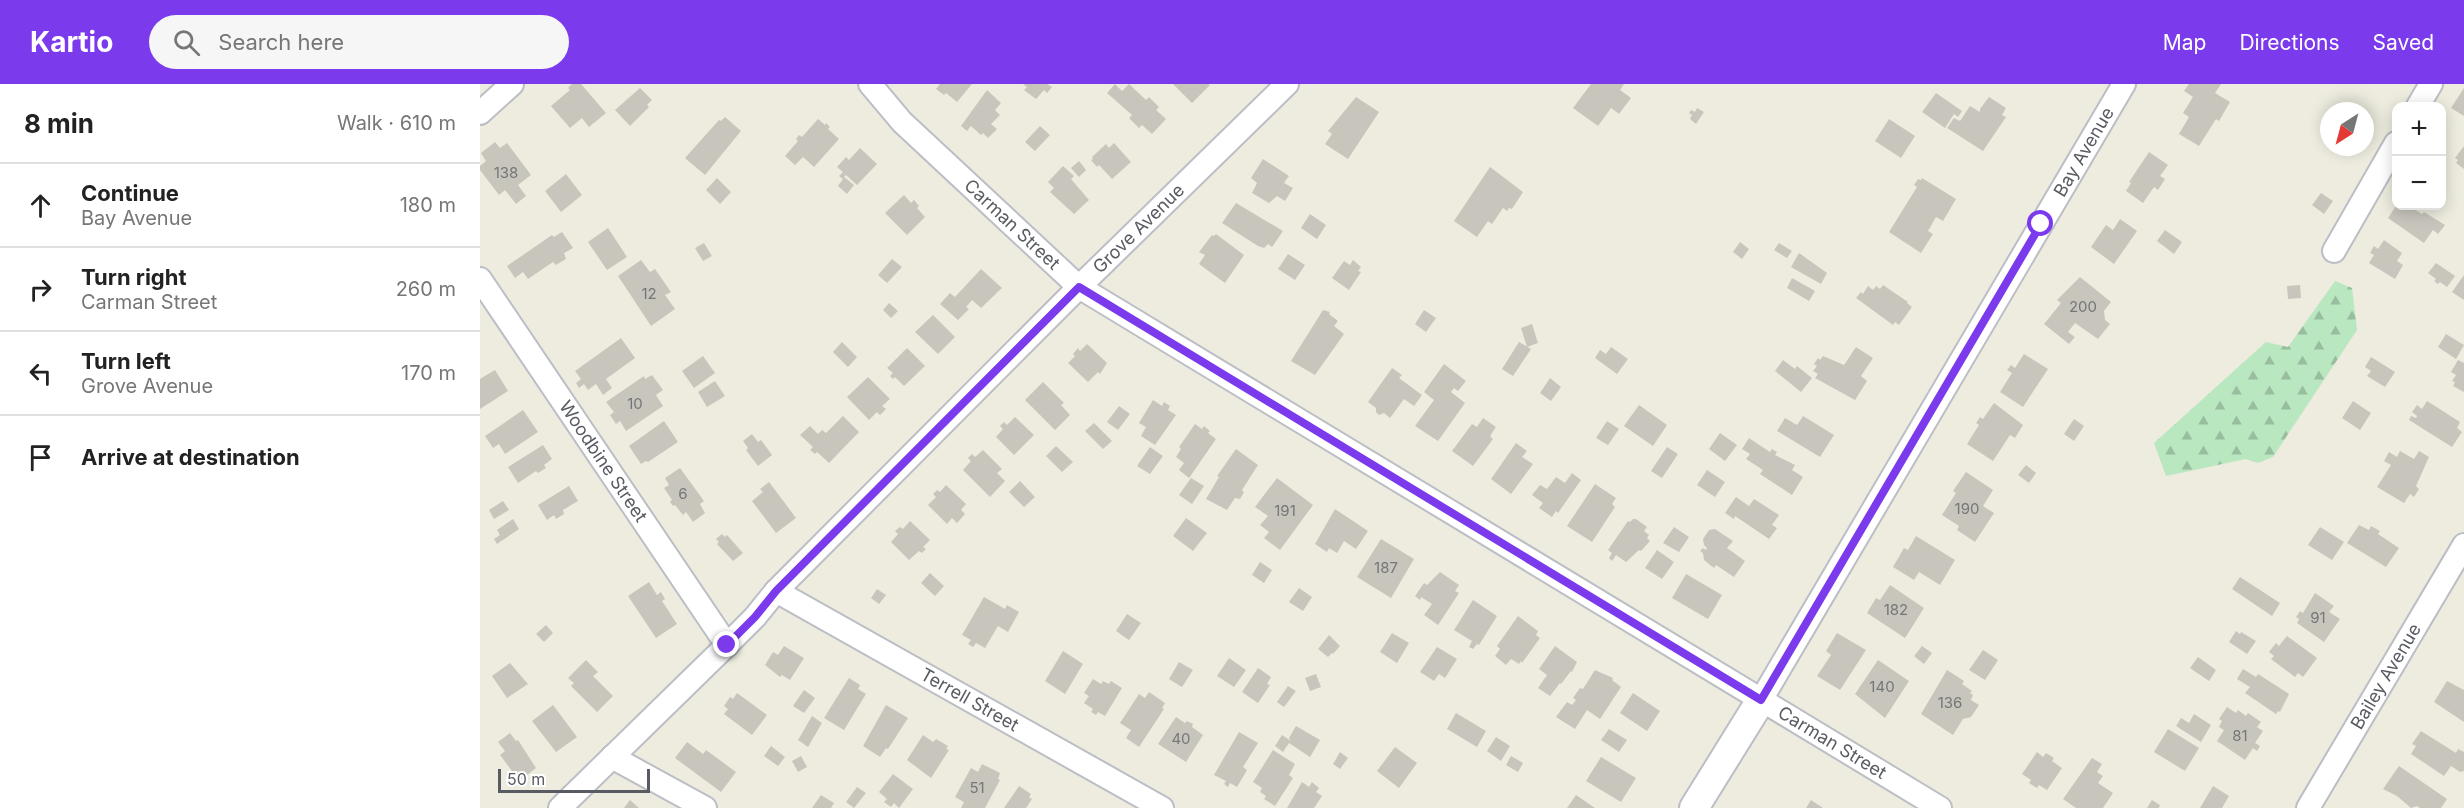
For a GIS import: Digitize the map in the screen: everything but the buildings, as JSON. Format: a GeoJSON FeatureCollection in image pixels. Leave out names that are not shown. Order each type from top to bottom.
{"type":"FeatureCollection","features":[{"type":"Feature","properties":{"kind":"street"},"geometry":{"type":"LineString","coordinates":[[480,113],[512,84]]}},
{"type":"Feature","properties":{"kind":"street","name":"Carman Street"},"geometry":{"type":"LineString","coordinates":[[870,84],[902,122],[1079,287],[1940,808]]}},
{"type":"Feature","properties":{"kind":"street","name":"Grove Avenue"},"geometry":{"type":"LineString","coordinates":[[560,808],[755,617],[776,591],[1079,287],[1287,84]]}},
{"type":"Feature","properties":{"kind":"street","name":"Bay Avenue"},"geometry":{"type":"LineString","coordinates":[[1694,808],[1761,700],[2124,84]]}},
{"type":"Feature","properties":{"kind":"street"},"geometry":{"type":"LineString","coordinates":[[2420,102],[2431,84]]}},
{"type":"Feature","properties":{"kind":"street"},"geometry":{"type":"LineString","coordinates":[[2334,251],[2392,152]]}},
{"type":"Feature","properties":{"kind":"street","name":"Woodbine Street"},"geometry":{"type":"LineString","coordinates":[[480,279],[727,645]]}},
{"type":"Feature","properties":{"kind":"street","name":"Bailey Avenue"},"geometry":{"type":"LineString","coordinates":[[2308,808],[2464,545]]}},
{"type":"Feature","properties":{"kind":"street","name":"Terrell Street"},"geometry":{"type":"LineString","coordinates":[[776,591],[1162,808]]}},
{"type":"Feature","properties":{"kind":"street"},"geometry":{"type":"LineString","coordinates":[[612,757],[705,808]]}},
{"type":"Feature","properties":{"kind":"green space"},"geometry":{"type":"Polygon","coordinates":[[[2335,281],[2352,288],[2357,330],[2273,457],[2258,463],[2246,459],[2166,476],[2154,443],[2266,342],[2288,347],[2335,281]]]}},
{"type":"Feature","properties":{"kind":"route"},"geometry":{"type":"LineString","coordinates":[[727,645],[755,617],[776,591],[1079,287],[1761,700],[2041,224]]}}]}
